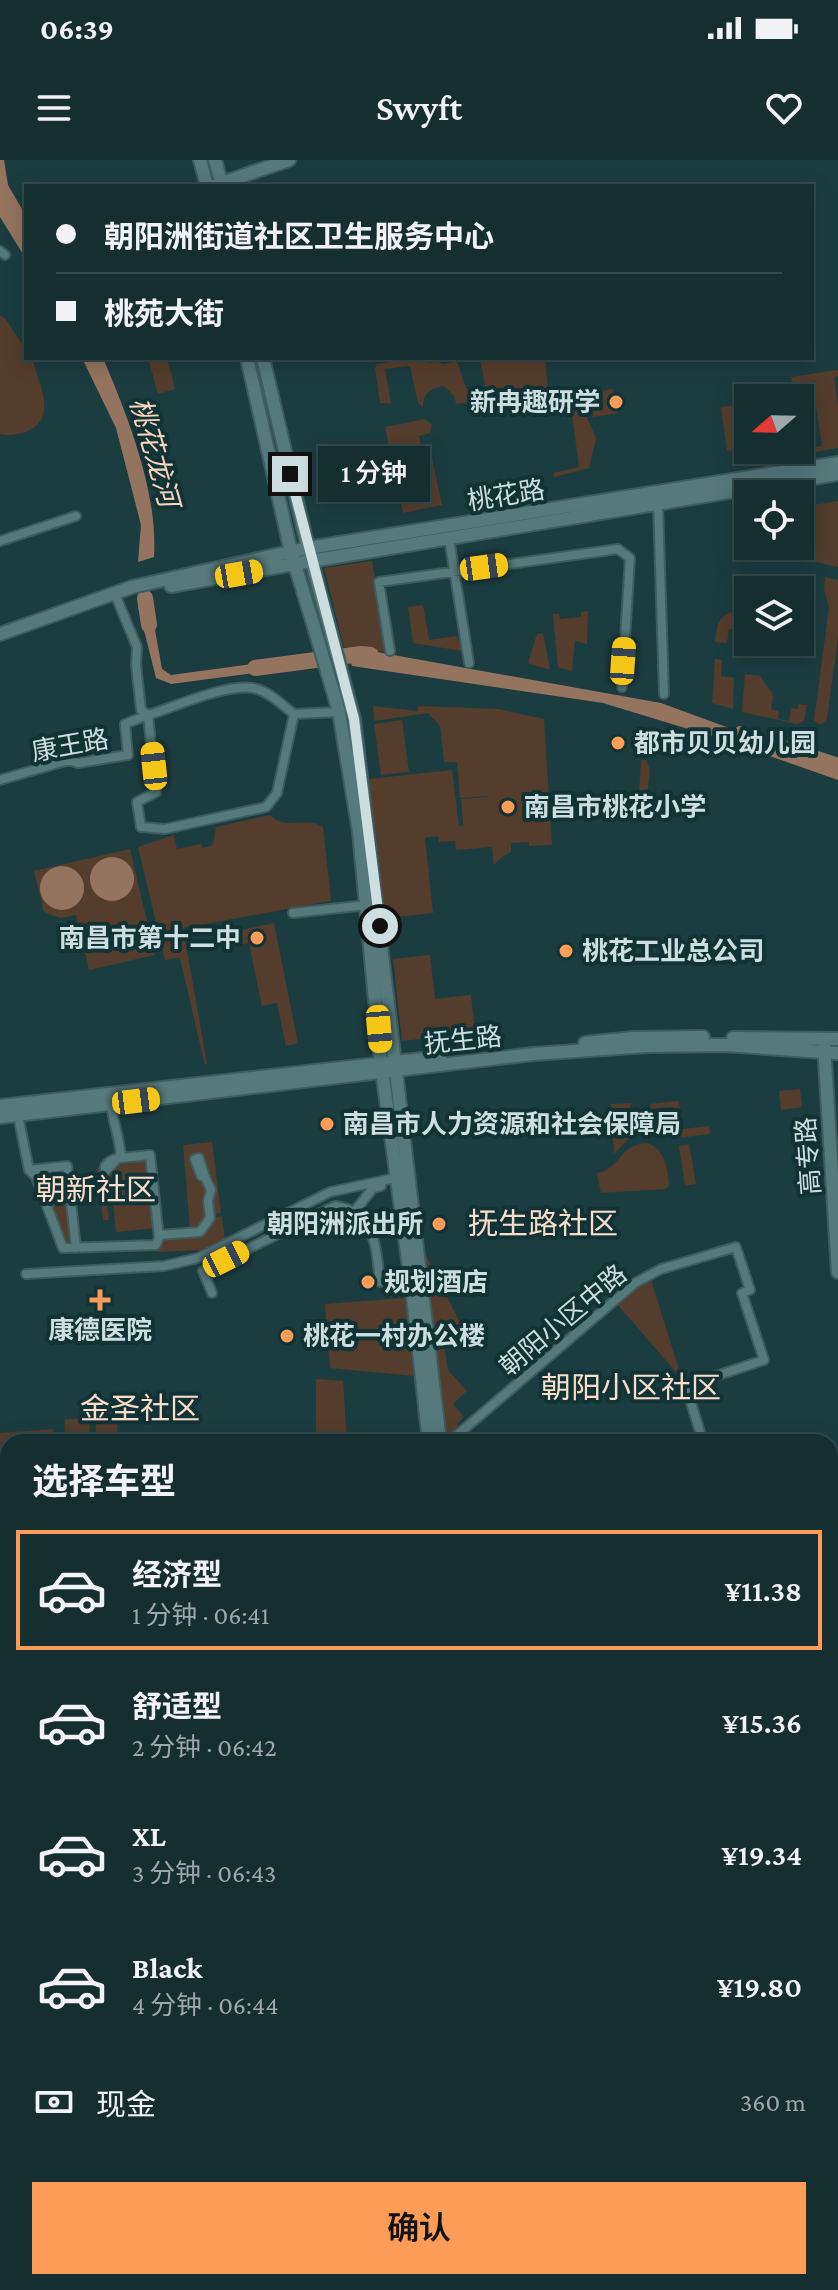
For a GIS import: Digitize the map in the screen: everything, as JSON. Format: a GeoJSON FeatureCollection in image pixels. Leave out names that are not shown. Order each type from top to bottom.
{"type":"FeatureCollection","features":[{"type":"Feature","properties":{"kind":"main road"},"geometry":{"type":"LineString","coordinates":[[200,160],[206,184]]}},
{"type":"Feature","properties":{"kind":"main road"},"geometry":{"type":"LineString","coordinates":[[215,160],[219,184]]}},
{"type":"Feature","properties":{"kind":"main road"},"geometry":{"type":"LineString","coordinates":[[222,184],[289,160]]}},
{"type":"Feature","properties":{"kind":"main road"},"geometry":{"type":"LineString","coordinates":[[247,360],[293,558],[314,627],[354,719],[439,1434]]}},
{"type":"Feature","properties":{"kind":"main road"},"geometry":{"type":"LineString","coordinates":[[263,360],[329,625],[339,712],[359,832],[395,1181],[412,1289],[428,1434]]}},
{"type":"Feature","properties":{"kind":"main road","name":"桃花路"},"geometry":{"type":"LineString","coordinates":[[0,641],[117,599],[310,554],[838,463]]}},
{"type":"Feature","properties":{"kind":"main road","name":"桃花路"},"geometry":{"type":"LineString","coordinates":[[814,480],[838,474]]}},
{"type":"Feature","properties":{"kind":"main road","name":"桃花路"},"geometry":{"type":"LineString","coordinates":[[310,554],[449,538],[734,495]]}},
{"type":"Feature","properties":{"kind":"main road","name":"桃花路"},"geometry":{"type":"LineString","coordinates":[[0,634],[132,587],[293,558]]}},
{"type":"Feature","properties":{"kind":"main road","name":"抚生路"},"geometry":{"type":"LineString","coordinates":[[0,1117],[396,1065],[633,1038],[832,1038]]}},
{"type":"Feature","properties":{"kind":"main road","name":"高专路"},"geometry":{"type":"LineString","coordinates":[[832,1038],[823,1052],[838,1272]]}},
{"type":"Feature","properties":{"kind":"main road","name":"抚生路"},"geometry":{"type":"LineString","coordinates":[[396,1065],[647,1046],[725,1045],[838,1053]]}},
{"type":"Feature","properties":{"kind":"main road","name":"抚生路"},"geometry":{"type":"LineString","coordinates":[[0,1106],[382,1067]]}},
{"type":"Feature","properties":{"kind":"street"},"geometry":{"type":"LineString","coordinates":[[658,504],[664,694]]}},
{"type":"Feature","properties":{"kind":"street"},"geometry":{"type":"LineString","coordinates":[[0,541],[76,516]]}},
{"type":"Feature","properties":{"kind":"street"},"geometry":{"type":"LineString","coordinates":[[449,538],[469,663]]}},
{"type":"Feature","properties":{"kind":"street"},"geometry":{"type":"LineString","coordinates":[[390,651],[379,582],[618,549],[630,558],[622,687]]}},
{"type":"Feature","properties":{"kind":"street"},"geometry":{"type":"LineString","coordinates":[[117,599],[137,647],[141,710],[148,715],[156,792],[137,802],[141,827],[165,829],[266,807],[277,793],[294,714]]}},
{"type":"Feature","properties":{"kind":"street"},"geometry":{"type":"LineString","coordinates":[[148,715],[245,687],[259,690],[294,714],[339,712]]}},
{"type":"Feature","properties":{"kind":"street","name":"康王路"},"geometry":{"type":"LineString","coordinates":[[0,780],[69,760],[78,763],[128,755],[125,724],[148,715]]}},
{"type":"Feature","properties":{"kind":"street"},"geometry":{"type":"LineString","coordinates":[[293,913],[367,905]]}},
{"type":"Feature","properties":{"kind":"street"},"geometry":{"type":"LineString","coordinates":[[18,1115],[34,1176],[63,1248],[156,1245],[159,1235],[150,1155],[120,1158],[119,1131],[113,1124],[111,1104]]}},
{"type":"Feature","properties":{"kind":"street"},"geometry":{"type":"LineString","coordinates":[[34,1176],[67,1166],[76,1248]]}},
{"type":"Feature","properties":{"kind":"street"},"geometry":{"type":"LineString","coordinates":[[159,1235],[200,1232],[210,1218],[208,1201],[211,1190],[205,1177]]}},
{"type":"Feature","properties":{"kind":"street"},"geometry":{"type":"LineString","coordinates":[[354,1212],[373,1188],[395,1181]]}},
{"type":"Feature","properties":{"kind":"street"},"geometry":{"type":"LineString","coordinates":[[26,1274],[164,1266],[198,1258],[330,1192],[395,1181]]}},
{"type":"Feature","properties":{"kind":"street"},"geometry":{"type":"LineString","coordinates":[[212,1293],[203,1271],[335,1206],[354,1212],[370,1227],[376,1242],[380,1282]]}},
{"type":"Feature","properties":{"kind":"street","name":"朝阳小区中路"},"geometry":{"type":"LineString","coordinates":[[458,1434],[635,1283],[661,1269],[736,1247],[750,1290],[742,1293],[764,1360],[686,1386],[701,1434]]}},
{"type":"Feature","properties":{"kind":"shaded area"},"geometry":{"type":"Polygon","coordinates":[[[0,160],[4,160],[8,185],[24,213],[24,256],[0,217],[0,160]]]}},
{"type":"Feature","properties":{"kind":"shaded area"},"geometry":{"type":"Polygon","coordinates":[[[0,316],[5,318],[24,347],[24,360],[33,361],[44,411],[35,427],[12,435],[0,434],[0,316]]]}},
{"type":"Feature","properties":{"kind":"shaded area"},"geometry":{"type":"Polygon","coordinates":[[[83,360],[104,360],[139,455],[151,507],[154,557],[138,562],[141,525],[116,428],[83,360]]]}},
{"type":"Feature","properties":{"kind":"shaded area"},"geometry":{"type":"Polygon","coordinates":[[[149,360],[168,360],[175,389],[158,394],[149,360]]]}},
{"type":"Feature","properties":{"kind":"shaded area"},"geometry":{"type":"Polygon","coordinates":[[[406,360],[444,364],[457,361],[466,388],[484,400],[456,404],[455,397],[444,386],[429,392],[424,398],[423,407],[418,403],[410,366],[385,369],[391,404],[380,403],[377,364],[406,360]]]}},
{"type":"Feature","properties":{"kind":"shaded area"},"geometry":{"type":"Polygon","coordinates":[[[480,360],[545,360],[548,392],[487,397],[480,360]]]}},
{"type":"Feature","properties":{"kind":"shaded area"},"geometry":{"type":"Polygon","coordinates":[[[838,370],[838,376],[834,377],[838,405],[838,448],[814,452],[814,447],[822,446],[815,381],[792,384],[791,377],[838,370]]]}},
{"type":"Feature","properties":{"kind":"shaded area"},"geometry":{"type":"Polygon","coordinates":[[[613,389],[618,413],[593,417],[590,393],[613,389]]]}},
{"type":"Feature","properties":{"kind":"shaded area"},"geometry":{"type":"Polygon","coordinates":[[[581,405],[596,438],[589,468],[554,477],[553,473],[579,467],[571,406],[581,405]]]}},
{"type":"Feature","properties":{"kind":"shaded area"},"geometry":{"type":"Polygon","coordinates":[[[734,405],[734,450],[727,451],[721,407],[734,405]]]}},
{"type":"Feature","properties":{"kind":"shaded area"},"geometry":{"type":"Polygon","coordinates":[[[425,419],[432,425],[430,433],[419,436],[423,455],[431,453],[442,505],[403,513],[385,427],[425,419]]]}},
{"type":"Feature","properties":{"kind":"shaded area"},"geometry":{"type":"Polygon","coordinates":[[[838,501],[838,567],[808,560],[814,560],[814,505],[838,501]]]}},
{"type":"Feature","properties":{"kind":"shaded area"},"geometry":{"type":"Polygon","coordinates":[[[372,561],[388,652],[344,647],[324,568],[372,561]]]}},
{"type":"Feature","properties":{"kind":"shaded area"},"geometry":{"type":"Polygon","coordinates":[[[825,577],[838,580],[838,637],[827,719],[821,725],[814,721],[829,607],[824,591],[825,577]]]}},
{"type":"Feature","properties":{"kind":"shaded area"},"geometry":{"type":"Polygon","coordinates":[[[150,602],[162,669],[171,675],[275,661],[277,670],[171,684],[156,678],[138,606],[150,602]]]}},
{"type":"Feature","properties":{"kind":"shaded area"},"geometry":{"type":"Polygon","coordinates":[[[423,605],[429,640],[457,636],[462,651],[413,643],[408,607],[423,605]]]}},
{"type":"Feature","properties":{"kind":"shaded area"},"geometry":{"type":"Polygon","coordinates":[[[588,611],[587,644],[575,641],[572,671],[558,667],[553,614],[559,614],[560,619],[581,617],[581,612],[588,611]]]}},
{"type":"Feature","properties":{"kind":"shaded area"},"geometry":{"type":"Polygon","coordinates":[[[734,612],[734,629],[729,629],[727,643],[715,642],[717,628],[727,614],[734,612]]]}},
{"type":"Feature","properties":{"kind":"shaded area"},"geometry":{"type":"Polygon","coordinates":[[[543,633],[550,670],[528,663],[537,634],[543,633]]]}},
{"type":"Feature","properties":{"kind":"shaded area"},"geometry":{"type":"Polygon","coordinates":[[[360,649],[661,703],[838,768],[838,780],[721,739],[603,703],[352,666],[347,651],[360,649]]]}},
{"type":"Feature","properties":{"kind":"shaded area"},"geometry":{"type":"Polygon","coordinates":[[[715,659],[722,660],[721,676],[734,678],[733,709],[712,703],[715,659]]]}},
{"type":"Feature","properties":{"kind":"shaded area"},"geometry":{"type":"Polygon","coordinates":[[[745,674],[760,676],[773,694],[771,709],[779,711],[778,719],[789,721],[791,708],[798,709],[799,704],[807,705],[804,721],[797,724],[742,712],[745,674]]]}},
{"type":"Feature","properties":{"kind":"shaded area"},"geometry":{"type":"Polygon","coordinates":[[[373,706],[418,711],[418,706],[498,709],[544,719],[552,845],[511,843],[511,852],[494,865],[492,847],[456,850],[455,841],[439,842],[438,836],[425,838],[433,913],[384,918],[369,779],[452,770],[459,826],[463,825],[461,799],[488,797],[489,803],[488,796],[460,798],[457,762],[444,762],[440,726],[428,713],[374,721],[373,706]]]}},
{"type":"Feature","properties":{"kind":"shaded area"},"geometry":{"type":"Polygon","coordinates":[[[402,720],[409,772],[381,775],[374,724],[402,720]]]}},
{"type":"Feature","properties":{"kind":"shaded area"},"geometry":{"type":"Polygon","coordinates":[[[641,760],[646,760],[650,770],[644,818],[638,813],[641,760]]]}},
{"type":"Feature","properties":{"kind":"shaded area"},"geometry":{"type":"Polygon","coordinates":[[[270,815],[282,822],[323,827],[331,901],[183,928],[205,1065],[180,958],[165,960],[138,847],[174,835],[177,849],[201,844],[203,848],[213,845],[216,827],[270,815]]]}},
{"type":"Feature","properties":{"kind":"shaded area"},"geometry":{"type":"Polygon","coordinates":[[[130,849],[155,955],[89,970],[76,915],[60,918],[44,912],[34,871],[130,849]]]}},
{"type":"Feature","properties":{"kind":"shaded area"},"geometry":{"type":"Polygon","coordinates":[[[112,857],[128,863],[134,879],[128,895],[112,901],[96,895],[90,879],[96,863],[112,857]]]}},
{"type":"Feature","properties":{"kind":"shaded area"},"geometry":{"type":"Polygon","coordinates":[[[62,866],[78,872],[84,888],[78,904],[62,910],[46,904],[40,888],[46,872],[62,866]]]}},
{"type":"Feature","properties":{"kind":"shaded area"},"geometry":{"type":"Polygon","coordinates":[[[274,923],[298,1043],[286,1046],[277,1003],[262,1006],[249,943],[230,947],[227,933],[274,923]]]}},
{"type":"Feature","properties":{"kind":"shaded area"},"geometry":{"type":"Polygon","coordinates":[[[430,955],[435,999],[471,995],[475,1033],[402,1041],[393,959],[430,955]]]}},
{"type":"Feature","properties":{"kind":"shaded area"},"geometry":{"type":"Polygon","coordinates":[[[800,1089],[802,1107],[781,1110],[779,1091],[800,1089]]]}},
{"type":"Feature","properties":{"kind":"shaded area"},"geometry":{"type":"Polygon","coordinates":[[[679,1101],[683,1129],[709,1126],[710,1134],[677,1138],[673,1107],[651,1109],[650,1104],[679,1101]]]}},
{"type":"Feature","properties":{"kind":"shaded area"},"geometry":{"type":"Polygon","coordinates":[[[632,1103],[626,1116],[634,1133],[614,1154],[611,1104],[632,1103]]]}},
{"type":"Feature","properties":{"kind":"shaded area"},"geometry":{"type":"Polygon","coordinates":[[[212,1142],[221,1213],[210,1214],[210,1218],[222,1216],[226,1249],[157,1252],[158,1228],[116,1232],[113,1203],[107,1204],[109,1220],[103,1220],[97,1167],[151,1158],[158,1223],[162,1223],[162,1231],[190,1229],[183,1145],[212,1142]]]}},
{"type":"Feature","properties":{"kind":"shaded area"},"geometry":{"type":"Polygon","coordinates":[[[646,1143],[661,1154],[669,1186],[665,1189],[601,1193],[597,1173],[611,1167],[630,1148],[646,1143]]]}},
{"type":"Feature","properties":{"kind":"shaded area"},"geometry":{"type":"Polygon","coordinates":[[[689,1144],[696,1184],[685,1186],[679,1146],[689,1144]]]}},
{"type":"Feature","properties":{"kind":"shaded area"},"geometry":{"type":"Polygon","coordinates":[[[62,1166],[73,1249],[63,1248],[37,1173],[62,1166]]]}},
{"type":"Feature","properties":{"kind":"shaded area"},"geometry":{"type":"Polygon","coordinates":[[[424,1251],[460,1323],[443,1340],[448,1370],[467,1391],[453,1404],[464,1417],[457,1424],[465,1434],[443,1434],[424,1251]]]}},
{"type":"Feature","properties":{"kind":"shaded area"},"geometry":{"type":"Polygon","coordinates":[[[651,1280],[682,1379],[617,1304],[635,1286],[651,1280]]]}},
{"type":"Feature","properties":{"kind":"shaded area"},"geometry":{"type":"Polygon","coordinates":[[[405,1298],[414,1376],[330,1368],[325,1304],[405,1298]]]}},
{"type":"Feature","properties":{"kind":"shaded area"},"geometry":{"type":"Polygon","coordinates":[[[316,1379],[343,1381],[346,1434],[316,1434],[316,1379]]]}},
{"type":"Feature","properties":{"kind":"shaded area"},"geometry":{"type":"Polygon","coordinates":[[[97,1403],[118,1404],[117,1434],[95,1434],[97,1403]]]}},
{"type":"Feature","properties":{"kind":"shaded area"},"geometry":{"type":"Polygon","coordinates":[[[65,1419],[90,1419],[89,1434],[64,1434],[65,1419]]]}},
{"type":"Feature","properties":{"kind":"shaded area"},"geometry":{"type":"Polygon","coordinates":[[[53,1429],[54,1434],[0,1434],[53,1429]]]}},
{"type":"Feature","properties":{"kind":"waterway"},"geometry":{"type":"LineString","coordinates":[[145,598],[149,625]]}},
{"type":"Feature","properties":{"kind":"waterway"},"geometry":{"type":"LineString","coordinates":[[255,668],[371,655]]}},
{"type":"Feature","properties":{"kind":"waterway"},"geometry":{"type":"LineString","coordinates":[[741,734],[838,766]]}},
{"type":"Feature","properties":{"kind":"place","name":"新冉趣研学"},"geometry":{"type":"Point","coordinates":[616,402]}},
{"type":"Feature","properties":{"kind":"place","name":"都市贝贝幼儿园"},"geometry":{"type":"Point","coordinates":[618,743]}},
{"type":"Feature","properties":{"kind":"place","name":"南昌市桃花小学"},"geometry":{"type":"Point","coordinates":[508,807]}},
{"type":"Feature","properties":{"kind":"place","name":"南昌市第十二中"},"geometry":{"type":"Point","coordinates":[257,938]}},
{"type":"Feature","properties":{"kind":"place","name":"桃花工业总公司"},"geometry":{"type":"Point","coordinates":[566,951]}},
{"type":"Feature","properties":{"kind":"place","name":"南昌市人力资源和社会保障局"},"geometry":{"type":"Point","coordinates":[327,1124]}},
{"type":"Feature","properties":{"kind":"place","name":"朝阳洲派出所"},"geometry":{"type":"Point","coordinates":[439,1224]}},
{"type":"Feature","properties":{"kind":"place","name":"规划酒店"},"geometry":{"type":"Point","coordinates":[368,1282]}},
{"type":"Feature","properties":{"kind":"place","name":"康德医院"},"geometry":{"type":"Point","coordinates":[100,1300]}},
{"type":"Feature","properties":{"kind":"place","name":"桃花一村办公楼"},"geometry":{"type":"Point","coordinates":[287,1336]}},
{"type":"Feature","properties":{"kind":"district","name":"朝新社区"},"geometry":{"type":"Point","coordinates":[96,1190]}},
{"type":"Feature","properties":{"kind":"district","name":"抚生路社区"},"geometry":{"type":"Point","coordinates":[543,1224]}},
{"type":"Feature","properties":{"kind":"district","name":"朝阳小区社区"},"geometry":{"type":"Point","coordinates":[631,1388]}},
{"type":"Feature","properties":{"kind":"district","name":"金圣社区"},"geometry":{"type":"Point","coordinates":[140,1409]}},
{"type":"Feature","properties":{"kind":"route"},"geometry":{"type":"LineString","coordinates":[[290,474],[354,719],[380,926]]}},
{"type":"Feature","properties":{"kind":"water label","name":"桃花龙河"},"geometry":{"type":"Point","coordinates":[155,452]}}]}
